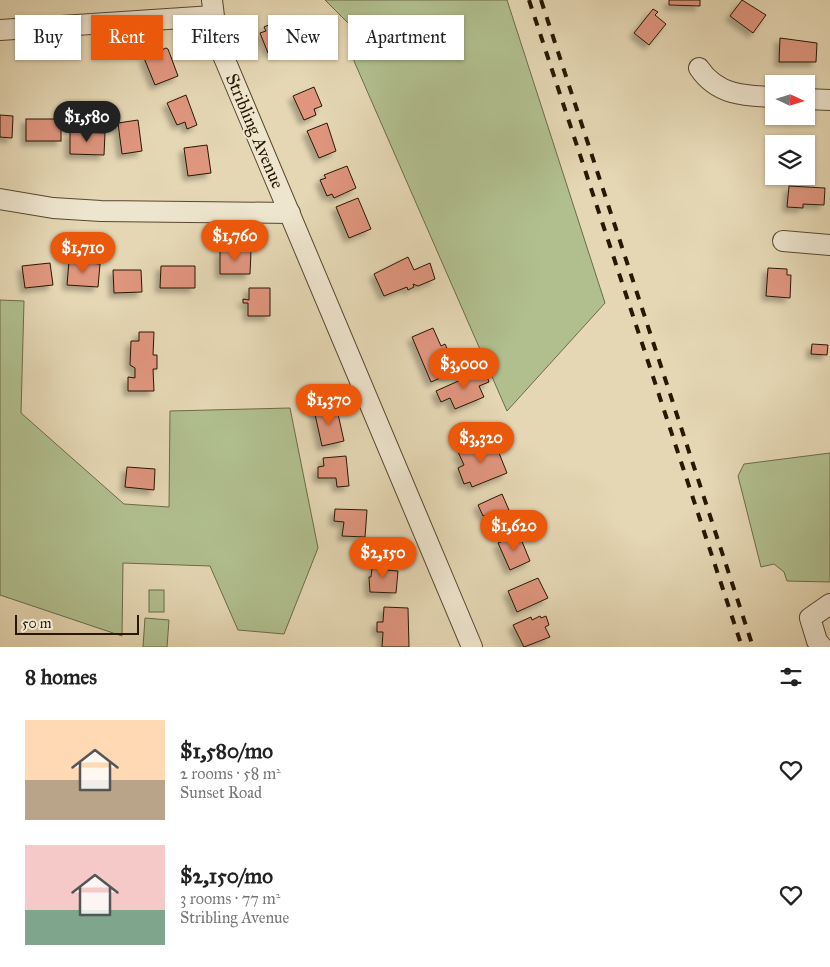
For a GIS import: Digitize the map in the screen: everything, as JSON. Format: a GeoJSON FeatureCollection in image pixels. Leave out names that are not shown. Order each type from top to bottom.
{"type":"FeatureCollection","features":[{"type":"Feature","properties":{"kind":"street"},"geometry":{"type":"LineString","coordinates":[[0,30],[213,8]]}},
{"type":"Feature","properties":{"kind":"street","name":"Stribling Avenue"},"geometry":{"type":"LineString","coordinates":[[213,8],[217,41],[472,647]]}},
{"type":"Feature","properties":{"kind":"street"},"geometry":{"type":"LineString","coordinates":[[699,68],[713,84],[724,91],[738,95],[765,96]]}},
{"type":"Feature","properties":{"kind":"street"},"geometry":{"type":"LineString","coordinates":[[815,99],[830,100]]}},
{"type":"Feature","properties":{"kind":"street"},"geometry":{"type":"LineString","coordinates":[[0,199],[53,208],[101,211],[290,213]]}},
{"type":"Feature","properties":{"kind":"street"},"geometry":{"type":"LineString","coordinates":[[783,241],[830,245]]}},
{"type":"Feature","properties":{"kind":"street"},"geometry":{"type":"LineString","coordinates":[[822,647],[817,641],[810,618],[825,606]]}},
{"type":"Feature","properties":{"kind":"green space"},"geometry":{"type":"Polygon","coordinates":[[[325,0],[507,0],[605,303],[507,411],[354,61],[464,60],[464,15],[348,15],[348,23],[325,0]]]}},
{"type":"Feature","properties":{"kind":"green space"},"geometry":{"type":"Polygon","coordinates":[[[0,300],[24,301],[21,413],[124,504],[169,507],[170,411],[290,408],[318,548],[284,634],[238,630],[210,566],[123,563],[122,636],[0,595],[0,300]]]}},
{"type":"Feature","properties":{"kind":"green space"},"geometry":{"type":"Polygon","coordinates":[[[830,453],[830,582],[787,581],[784,572],[774,564],[761,567],[738,476],[744,464],[830,453]]]}},
{"type":"Feature","properties":{"kind":"green space"},"geometry":{"type":"Polygon","coordinates":[[[149,590],[164,590],[164,612],[149,612],[149,590]]]}},
{"type":"Feature","properties":{"kind":"green space"},"geometry":{"type":"Polygon","coordinates":[[[145,618],[169,620],[167,647],[143,647],[145,618]]]}},
{"type":"Feature","properties":{"kind":"building"},"geometry":{"type":"Polygon","coordinates":[[[669,0],[700,0],[700,6],[669,5],[669,0]]]}},
{"type":"Feature","properties":{"kind":"building"},"geometry":{"type":"Polygon","coordinates":[[[742,0],[766,15],[753,33],[730,16],[742,0]]]}},
{"type":"Feature","properties":{"kind":"building"},"geometry":{"type":"Polygon","coordinates":[[[653,9],[658,12],[655,15],[666,24],[649,45],[634,33],[653,9]]]}},
{"type":"Feature","properties":{"kind":"building"},"geometry":{"type":"Polygon","coordinates":[[[268,25],[268,53],[260,33],[266,31],[264,27],[268,25]]]}},
{"type":"Feature","properties":{"kind":"building"},"geometry":{"type":"Polygon","coordinates":[[[780,38],[817,43],[816,62],[779,62],[780,38]]]}},
{"type":"Feature","properties":{"kind":"building"},"geometry":{"type":"Polygon","coordinates":[[[163,49],[168,49],[178,76],[155,85],[145,60],[163,60],[163,49]]]}},
{"type":"Feature","properties":{"kind":"building"},"geometry":{"type":"Polygon","coordinates":[[[314,87],[322,106],[314,109],[316,115],[304,120],[293,96],[314,87]]]}},
{"type":"Feature","properties":{"kind":"building"},"geometry":{"type":"Polygon","coordinates":[[[186,95],[197,125],[187,129],[185,122],[177,125],[167,103],[186,95]]]}},
{"type":"Feature","properties":{"kind":"building"},"geometry":{"type":"Polygon","coordinates":[[[0,115],[13,116],[12,138],[0,137],[0,115]]]}},
{"type":"Feature","properties":{"kind":"building"},"geometry":{"type":"Polygon","coordinates":[[[26,119],[61,119],[61,141],[26,141],[26,119]]]}},
{"type":"Feature","properties":{"kind":"building"},"geometry":{"type":"Polygon","coordinates":[[[138,120],[142,151],[122,154],[118,123],[138,120]]]}},
{"type":"Feature","properties":{"kind":"building"},"geometry":{"type":"Polygon","coordinates":[[[327,123],[336,151],[319,158],[307,131],[327,123]]]}},
{"type":"Feature","properties":{"kind":"building"},"geometry":{"type":"Polygon","coordinates":[[[70,132],[105,133],[104,155],[70,154],[70,132]]]}},
{"type":"Feature","properties":{"kind":"building"},"geometry":{"type":"Polygon","coordinates":[[[207,145],[211,173],[188,176],[184,148],[207,145]]]}},
{"type":"Feature","properties":{"kind":"building"},"geometry":{"type":"Polygon","coordinates":[[[347,166],[356,188],[334,198],[332,194],[327,196],[320,180],[326,178],[324,175],[347,166]]]}},
{"type":"Feature","properties":{"kind":"building"},"geometry":{"type":"Polygon","coordinates":[[[789,186],[825,188],[824,205],[803,204],[803,208],[787,207],[789,186]]]}},
{"type":"Feature","properties":{"kind":"building"},"geometry":{"type":"Polygon","coordinates":[[[358,198],[371,229],[349,238],[336,207],[358,198]]]}},
{"type":"Feature","properties":{"kind":"building"},"geometry":{"type":"Polygon","coordinates":[[[220,251],[251,251],[250,274],[220,274],[220,251]]]}},
{"type":"Feature","properties":{"kind":"building"},"geometry":{"type":"Polygon","coordinates":[[[408,257],[414,270],[430,263],[435,279],[418,286],[413,284],[414,287],[408,290],[407,287],[384,296],[374,274],[408,257]]]}},
{"type":"Feature","properties":{"kind":"building"},"geometry":{"type":"Polygon","coordinates":[[[69,261],[100,264],[98,287],[67,285],[69,261]]]}},
{"type":"Feature","properties":{"kind":"building"},"geometry":{"type":"Polygon","coordinates":[[[50,263],[53,285],[25,288],[22,266],[50,263]]]}},
{"type":"Feature","properties":{"kind":"building"},"geometry":{"type":"Polygon","coordinates":[[[161,266],[195,266],[195,288],[160,288],[161,266]]]}},
{"type":"Feature","properties":{"kind":"building"},"geometry":{"type":"Polygon","coordinates":[[[768,268],[787,269],[787,275],[791,275],[790,298],[766,296],[768,268]]]}},
{"type":"Feature","properties":{"kind":"building"},"geometry":{"type":"Polygon","coordinates":[[[113,270],[141,270],[142,292],[114,293],[113,270]]]}},
{"type":"Feature","properties":{"kind":"building"},"geometry":{"type":"Polygon","coordinates":[[[249,288],[270,288],[270,316],[248,316],[248,303],[243,303],[243,299],[249,300],[249,288]]]}},
{"type":"Feature","properties":{"kind":"building"},"geometry":{"type":"Polygon","coordinates":[[[433,328],[441,346],[445,344],[450,355],[445,357],[452,373],[431,382],[412,337],[433,328]]]}},
{"type":"Feature","properties":{"kind":"building"},"geometry":{"type":"Polygon","coordinates":[[[139,332],[154,332],[153,355],[157,355],[157,369],[153,369],[154,391],[128,391],[128,377],[135,378],[135,368],[130,365],[131,341],[139,341],[139,332]]]}},
{"type":"Feature","properties":{"kind":"building"},"geometry":{"type":"Polygon","coordinates":[[[812,344],[828,345],[827,355],[811,354],[812,344]]]}},
{"type":"Feature","properties":{"kind":"building"},"geometry":{"type":"Polygon","coordinates":[[[485,371],[489,382],[479,386],[484,397],[455,409],[450,398],[441,402],[436,391],[485,371]]]}},
{"type":"Feature","properties":{"kind":"building"},"geometry":{"type":"Polygon","coordinates":[[[336,405],[344,441],[322,446],[314,410],[336,405]]]}},
{"type":"Feature","properties":{"kind":"building"},"geometry":{"type":"Polygon","coordinates":[[[491,441],[492,444],[495,443],[507,473],[472,487],[470,482],[464,484],[458,468],[464,465],[458,452],[491,441]]]}},
{"type":"Feature","properties":{"kind":"building"},"geometry":{"type":"Polygon","coordinates":[[[346,456],[349,486],[337,487],[336,478],[318,478],[318,467],[324,466],[323,458],[346,456]]]}},
{"type":"Feature","properties":{"kind":"building"},"geometry":{"type":"Polygon","coordinates":[[[127,467],[155,469],[154,490],[125,487],[127,467]]]}},
{"type":"Feature","properties":{"kind":"building"},"geometry":{"type":"Polygon","coordinates":[[[502,494],[515,524],[494,533],[486,515],[483,516],[478,505],[502,494]]]}},
{"type":"Feature","properties":{"kind":"building"},"geometry":{"type":"Polygon","coordinates":[[[335,509],[367,510],[365,537],[342,536],[344,522],[334,521],[335,509]]]}},
{"type":"Feature","properties":{"kind":"building"},"geometry":{"type":"Polygon","coordinates":[[[519,534],[530,561],[510,570],[498,543],[519,534]]]}},
{"type":"Feature","properties":{"kind":"building"},"geometry":{"type":"Polygon","coordinates":[[[376,562],[387,563],[386,570],[398,571],[396,593],[370,592],[369,577],[371,577],[372,568],[375,568],[376,562]]]}},
{"type":"Feature","properties":{"kind":"building"},"geometry":{"type":"Polygon","coordinates":[[[538,578],[548,598],[517,612],[508,591],[538,578]]]}},
{"type":"Feature","properties":{"kind":"building"},"geometry":{"type":"Polygon","coordinates":[[[384,607],[408,608],[409,647],[382,647],[383,632],[377,632],[377,622],[383,622],[384,607]]]}},
{"type":"Feature","properties":{"kind":"building"},"geometry":{"type":"Polygon","coordinates":[[[540,616],[541,618],[546,616],[549,625],[545,627],[550,637],[524,647],[513,625],[531,617],[532,620],[540,616]]]}},
{"type":"Feature","properties":{"kind":"railway"},"geometry":{"type":"LineString","coordinates":[[529,0],[742,647]]}},
{"type":"Feature","properties":{"kind":"railway"},"geometry":{"type":"LineString","coordinates":[[541,0],[753,647]]}}]}
